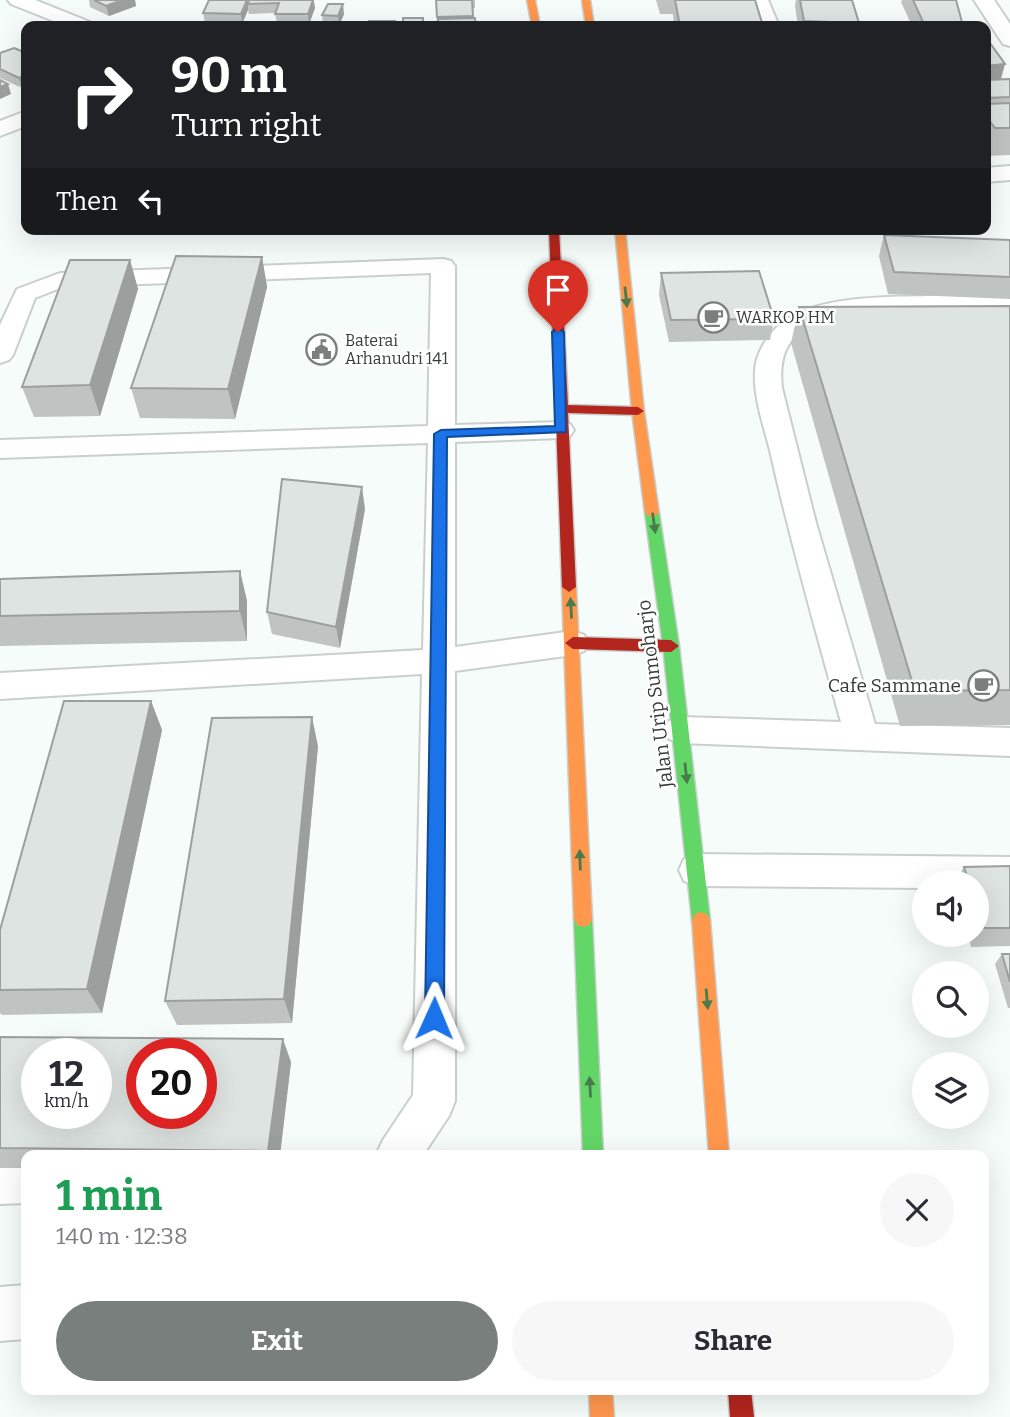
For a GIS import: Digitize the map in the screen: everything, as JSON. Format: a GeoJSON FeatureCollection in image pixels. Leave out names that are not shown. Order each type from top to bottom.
{"type":"FeatureCollection","features":[{"type":"Feature","properties":{"kind":"highway"},"geometry":{"type":"LineString","coordinates":[[531,0],[535,21]]}},
{"type":"Feature","properties":{"kind":"highway"},"geometry":{"type":"LineString","coordinates":[[586,0],[589,21]]}},
{"type":"Feature","properties":{"kind":"highway"},"geometry":{"type":"LineString","coordinates":[[554,235],[593,1150]]}},
{"type":"Feature","properties":{"kind":"highway","name":"Jalan Urip Sumoharjo"},"geometry":{"type":"LineString","coordinates":[[621,235],[638,411],[671,646],[697,870],[719,1150]]}},
{"type":"Feature","properties":{"kind":"highway"},"geometry":{"type":"LineString","coordinates":[[561,419],[638,411]]}},
{"type":"Feature","properties":{"kind":"highway"},"geometry":{"type":"LineString","coordinates":[[573,643],[671,646]]}},
{"type":"Feature","properties":{"kind":"highway"},"geometry":{"type":"LineString","coordinates":[[601,1395],[602,1417]]}},
{"type":"Feature","properties":{"kind":"highway"},"geometry":{"type":"LineString","coordinates":[[740,1395],[742,1417]]}},
{"type":"Feature","properties":{"kind":"street"},"geometry":{"type":"LineString","coordinates":[[18,0],[70,21]]}},
{"type":"Feature","properties":{"kind":"street"},"geometry":{"type":"LineString","coordinates":[[758,0],[767,21]]}},
{"type":"Feature","properties":{"kind":"street"},"geometry":{"type":"LineString","coordinates":[[984,0],[1010,40]]}},
{"type":"Feature","properties":{"kind":"street"},"geometry":{"type":"LineString","coordinates":[[0,129],[21,120]]}},
{"type":"Feature","properties":{"kind":"street"},"geometry":{"type":"LineString","coordinates":[[991,175],[1010,173]]}},
{"type":"Feature","properties":{"kind":"street"},"geometry":{"type":"LineString","coordinates":[[0,1314],[21,1312]]}},
{"type":"Feature","properties":{"kind":"lane"},"geometry":{"type":"LineString","coordinates":[[0,355],[25,294],[60,280],[443,266],[433,1101],[401,1150]]}},
{"type":"Feature","properties":{"kind":"lane"},"geometry":{"type":"LineString","coordinates":[[862,737],[794,492],[776,416],[768,368],[772,352],[782,335],[795,325],[810,317],[836,311],[876,306],[1010,303]]}},
{"type":"Feature","properties":{"kind":"lane"},"geometry":{"type":"LineString","coordinates":[[0,449],[441,434],[561,419]]}},
{"type":"Feature","properties":{"kind":"lane"},"geometry":{"type":"LineString","coordinates":[[0,686],[438,661],[573,643]]}},
{"type":"Feature","properties":{"kind":"lane"},"geometry":{"type":"LineString","coordinates":[[681,730],[1010,742]]}},
{"type":"Feature","properties":{"kind":"lane"},"geometry":{"type":"LineString","coordinates":[[697,870],[1010,873]]}},
{"type":"Feature","properties":{"kind":"lane"},"geometry":{"type":"LineString","coordinates":[[0,1182],[21,1181]]}},
{"type":"Feature","properties":{"kind":"building"},"geometry":{"type":"Polygon","coordinates":[[[94,0],[122,0],[106,6],[94,0]]]}},
{"type":"Feature","properties":{"kind":"building"},"geometry":{"type":"Polygon","coordinates":[[[209,0],[247,0],[241,14],[203,13],[209,0]]]}},
{"type":"Feature","properties":{"kind":"building"},"geometry":{"type":"Polygon","coordinates":[[[249,0],[313,0],[308,14],[275,14],[279,3],[248,4],[249,0]]]}},
{"type":"Feature","properties":{"kind":"building"},"geometry":{"type":"Polygon","coordinates":[[[436,0],[472,0],[473,16],[437,17],[436,0]]]}},
{"type":"Feature","properties":{"kind":"building"},"geometry":{"type":"Polygon","coordinates":[[[675,0],[755,0],[761,21],[679,21],[675,0]]]}},
{"type":"Feature","properties":{"kind":"building"},"geometry":{"type":"Polygon","coordinates":[[[800,0],[852,0],[858,21],[804,21],[800,0]]]}},
{"type":"Feature","properties":{"kind":"building"},"geometry":{"type":"Polygon","coordinates":[[[913,0],[956,0],[962,21],[923,21],[913,0]]]}},
{"type":"Feature","properties":{"kind":"building"},"geometry":{"type":"Polygon","coordinates":[[[328,4],[343,4],[338,16],[322,15],[328,4]]]}},
{"type":"Feature","properties":{"kind":"building"},"geometry":{"type":"Polygon","coordinates":[[[403,18],[423,18],[423,21],[403,21],[403,18]]]}},
{"type":"Feature","properties":{"kind":"building"},"geometry":{"type":"Polygon","coordinates":[[[475,18],[475,21],[438,21],[475,18]]]}},
{"type":"Feature","properties":{"kind":"building"},"geometry":{"type":"Polygon","coordinates":[[[991,44],[1005,64],[991,65],[991,44]]]}},
{"type":"Feature","properties":{"kind":"building"},"geometry":{"type":"Polygon","coordinates":[[[14,48],[21,51],[21,77],[0,69],[0,53],[14,48]]]}},
{"type":"Feature","properties":{"kind":"building"},"geometry":{"type":"Polygon","coordinates":[[[1010,79],[1010,97],[991,98],[991,80],[1010,79]]]}},
{"type":"Feature","properties":{"kind":"building"},"geometry":{"type":"Polygon","coordinates":[[[1010,103],[1010,128],[995,128],[991,123],[991,104],[1010,103]]]}},
{"type":"Feature","properties":{"kind":"building"},"geometry":{"type":"Polygon","coordinates":[[[884,235],[1010,240],[1010,277],[894,272],[884,235]]]}},
{"type":"Feature","properties":{"kind":"building"},"geometry":{"type":"Polygon","coordinates":[[[176,256],[262,257],[228,389],[131,388],[176,256]]]}},
{"type":"Feature","properties":{"kind":"building"},"geometry":{"type":"Polygon","coordinates":[[[70,260],[130,260],[90,385],[22,387],[70,260]]]}},
{"type":"Feature","properties":{"kind":"building"},"geometry":{"type":"Polygon","coordinates":[[[759,271],[774,319],[671,320],[661,273],[759,271]]]}},
{"type":"Feature","properties":{"kind":"building"},"geometry":{"type":"Polygon","coordinates":[[[1010,306],[1010,690],[915,691],[799,307],[1010,306]]]}},
{"type":"Feature","properties":{"kind":"building"},"geometry":{"type":"Polygon","coordinates":[[[282,479],[362,487],[336,627],[267,612],[282,479]]]}},
{"type":"Feature","properties":{"kind":"building"},"geometry":{"type":"Polygon","coordinates":[[[240,571],[240,611],[0,616],[0,579],[240,571]]]}},
{"type":"Feature","properties":{"kind":"building"},"geometry":{"type":"Polygon","coordinates":[[[64,701],[151,701],[87,989],[0,990],[0,930],[64,701]]]}},
{"type":"Feature","properties":{"kind":"building"},"geometry":{"type":"Polygon","coordinates":[[[312,717],[284,999],[165,1001],[212,718],[312,717]]]}},
{"type":"Feature","properties":{"kind":"building"},"geometry":{"type":"Polygon","coordinates":[[[1010,866],[1010,928],[989,928],[989,870],[965,870],[964,867],[1010,866]]]}},
{"type":"Feature","properties":{"kind":"building"},"geometry":{"type":"Polygon","coordinates":[[[1002,954],[1010,954],[1010,982],[1002,954]]]}},
{"type":"Feature","properties":{"kind":"building"},"geometry":{"type":"Polygon","coordinates":[[[0,1037],[142,1038],[126,1038],[126,1129],[217,1129],[217,1039],[283,1039],[268,1150],[0,1148],[0,1037]]]}},
{"type":"Feature","properties":{"kind":"traffic: fast"},"geometry":{"type":"LineString","coordinates":[[652,513],[671,646],[701,920]]}},
{"type":"Feature","properties":{"kind":"traffic: fast"},"geometry":{"type":"LineString","coordinates":[[583,919],[593,1150]]}},
{"type":"Feature","properties":{"kind":"traffic: slow"},"geometry":{"type":"LineString","coordinates":[[531,0],[535,21]]}},
{"type":"Feature","properties":{"kind":"traffic: slow"},"geometry":{"type":"LineString","coordinates":[[586,0],[589,21]]}},
{"type":"Feature","properties":{"kind":"traffic: slow"},"geometry":{"type":"LineString","coordinates":[[621,235],[638,411],[652,513]]}},
{"type":"Feature","properties":{"kind":"traffic: slow"},"geometry":{"type":"LineString","coordinates":[[569,587],[583,919]]}},
{"type":"Feature","properties":{"kind":"traffic: slow"},"geometry":{"type":"LineString","coordinates":[[701,920],[719,1150]]}},
{"type":"Feature","properties":{"kind":"traffic: slow"},"geometry":{"type":"LineString","coordinates":[[601,1395],[602,1417]]}},
{"type":"Feature","properties":{"kind":"traffic: jam"},"geometry":{"type":"LineString","coordinates":[[554,235],[569,587]]}},
{"type":"Feature","properties":{"kind":"traffic: jam"},"geometry":{"type":"LineString","coordinates":[[560,409],[638,411]]}},
{"type":"Feature","properties":{"kind":"traffic: jam"},"geometry":{"type":"LineString","coordinates":[[573,643],[671,646]]}},
{"type":"Feature","properties":{"kind":"traffic: jam"},"geometry":{"type":"LineString","coordinates":[[740,1395],[742,1417]]}},
{"type":"Feature","properties":{"kind":"place","name":"WARKOP HM"},"geometry":{"type":"Point","coordinates":[713,317]}},
{"type":"Feature","properties":{"kind":"place","name":"Baterai Arhanudri 141"},"geometry":{"type":"Point","coordinates":[322,349]}},
{"type":"Feature","properties":{"kind":"place","name":"Cafe Sammane"},"geometry":{"type":"Point","coordinates":[984,685]}},
{"type":"Feature","properties":{"kind":"route"},"geometry":{"type":"LineString","coordinates":[[434,1018],[441,434],[561,430],[558,332]]}}]}
